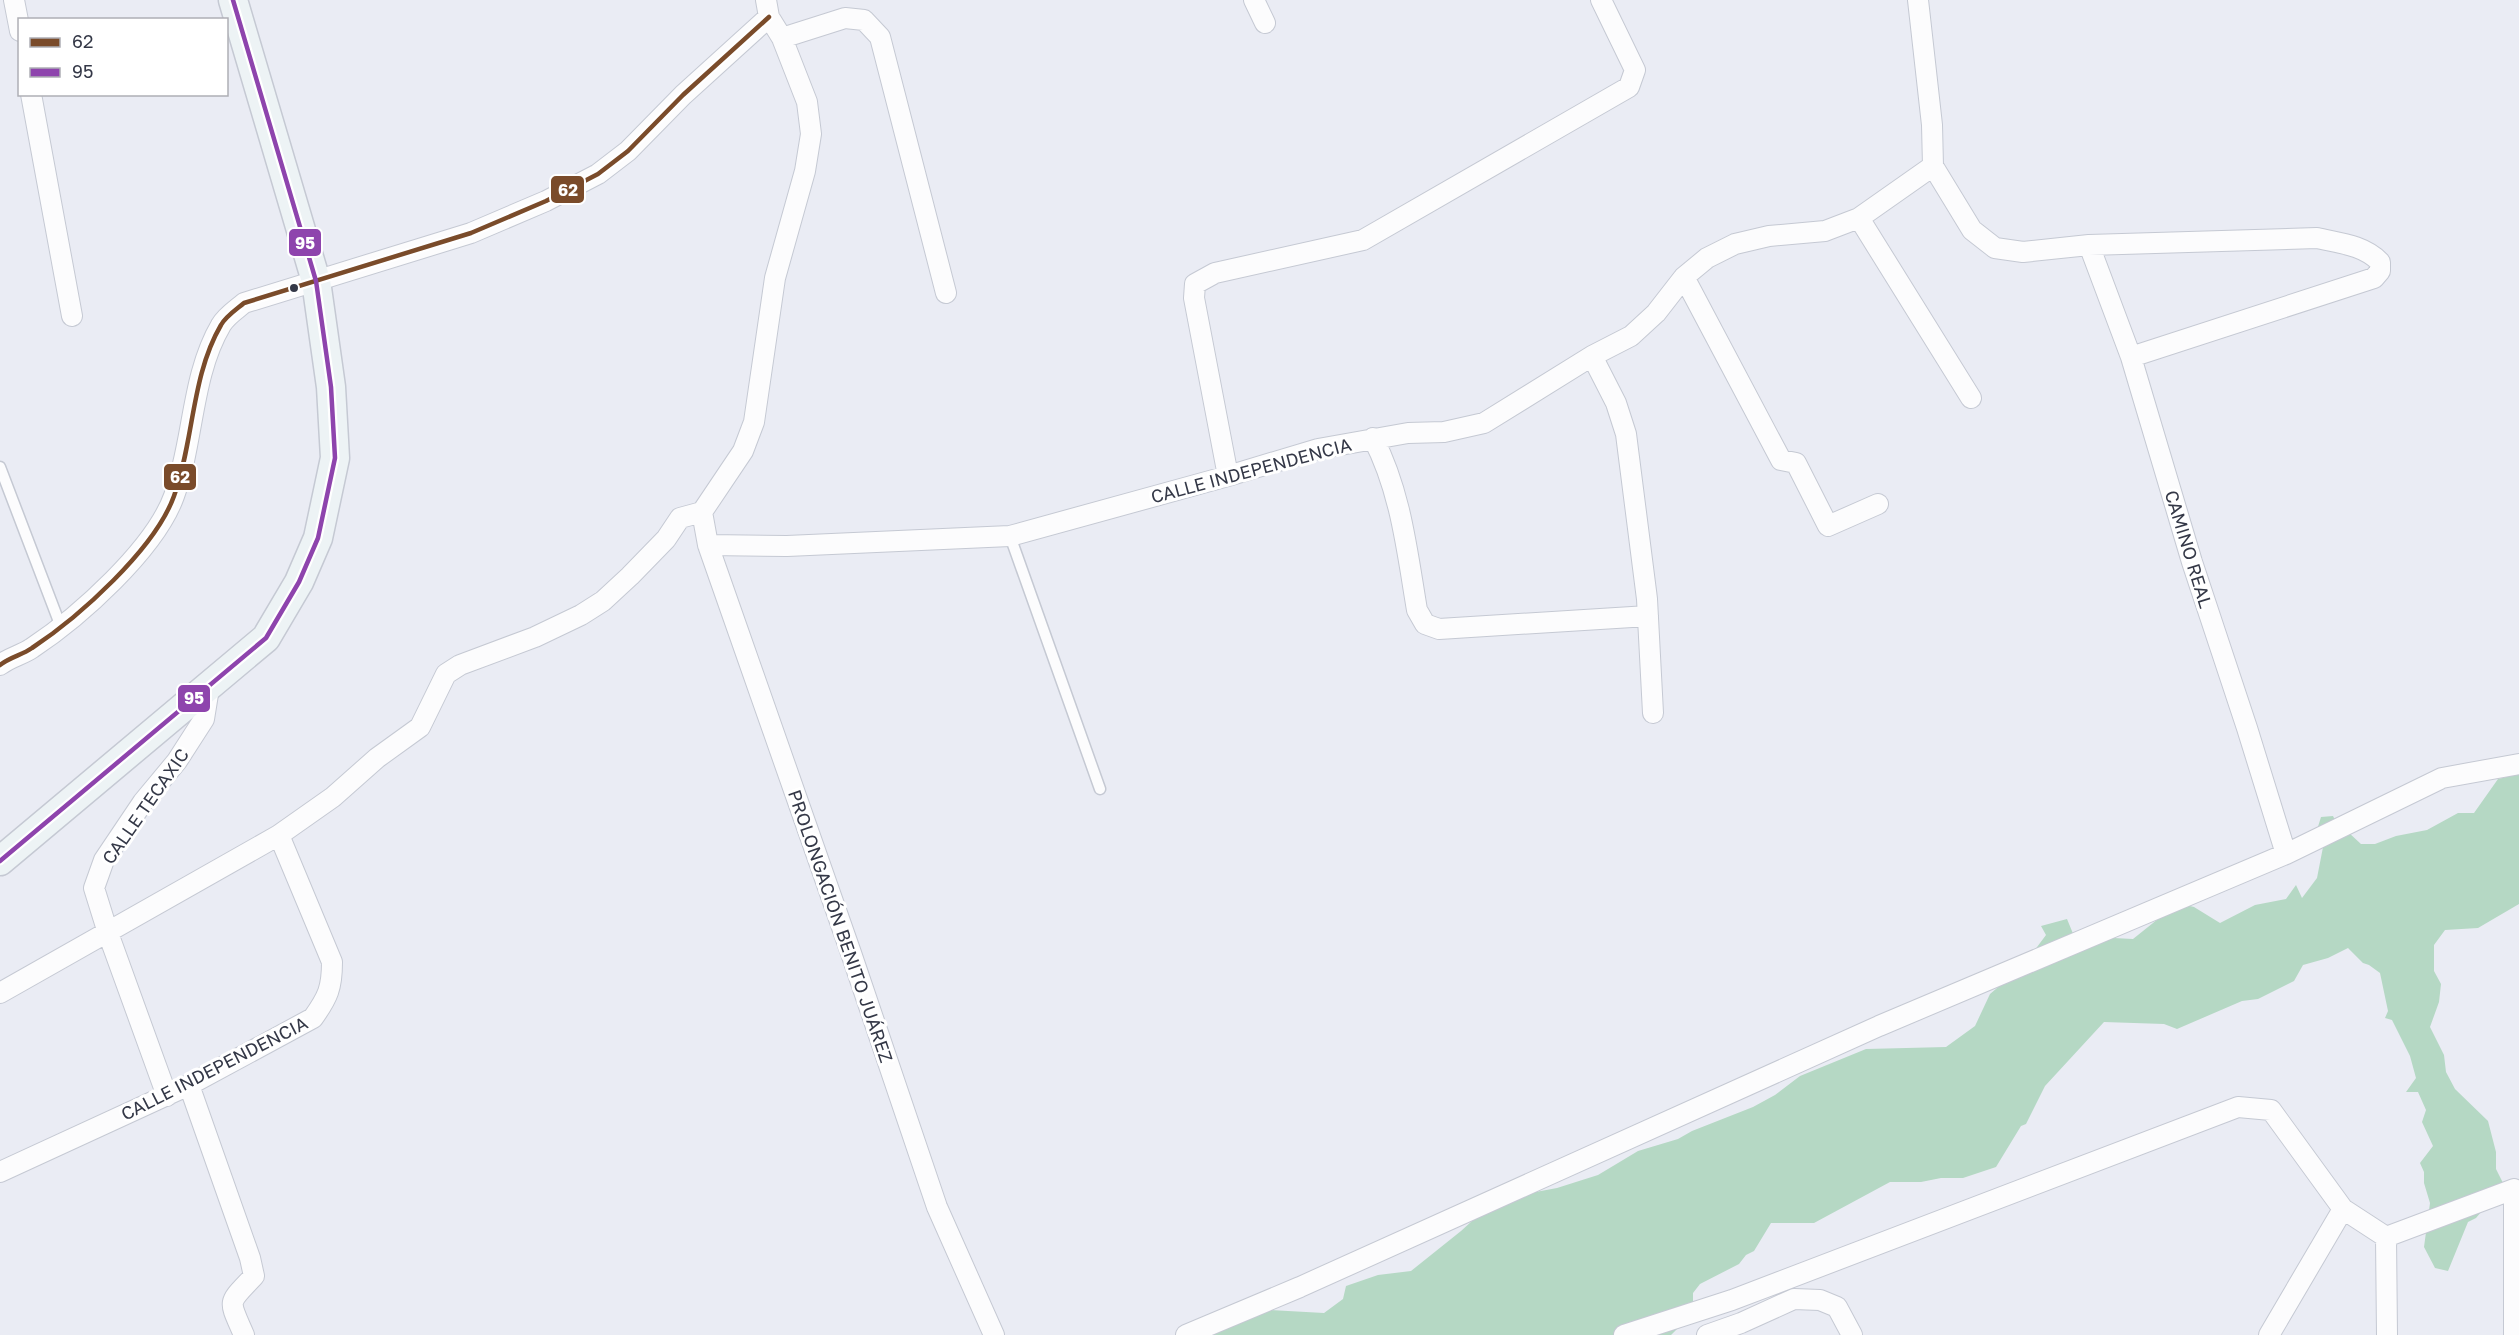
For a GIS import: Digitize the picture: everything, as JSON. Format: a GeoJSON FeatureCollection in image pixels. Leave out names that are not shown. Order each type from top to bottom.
{"type":"FeatureCollection","features":[{"type":"Feature","properties":{"kind":"main road"},"geometry":{"type":"LineString","coordinates":[[0,861],[266,638],[299,582],[318,538],[335,458],[331,387],[316,281],[232,8]]}},
{"type":"Feature","properties":{"kind":"street"},"geometry":{"type":"LineString","coordinates":[[14,0],[18,21]]}},
{"type":"Feature","properties":{"kind":"street"},"geometry":{"type":"LineString","coordinates":[[1254,0],[1265,23]]}},
{"type":"Feature","properties":{"kind":"street"},"geometry":{"type":"LineString","coordinates":[[1228,476],[1194,298],[1196,284],[1215,273],[1363,240],[1629,87],[1635,70],[1601,0]]}},
{"type":"Feature","properties":{"kind":"street"},"geometry":{"type":"LineString","coordinates":[[1918,0],[1932,125],[1933,166],[1971,230],[1995,248],[2023,252],[2089,245],[2317,238],[2350,245],[2373,254],[2380,262],[2380,271],[2374,278],[2131,357]]}},
{"type":"Feature","properties":{"kind":"street"},"geometry":{"type":"LineString","coordinates":[[0,664],[10,657],[29,650],[61,627],[114,579],[155,531],[174,497],[206,358],[222,322],[244,303],[471,233],[546,201],[598,174],[628,151],[768,8],[807,102],[811,134],[805,171],[775,278],[754,422],[743,451],[702,512],[680,518],[666,539],[643,564],[603,601],[581,615],[535,637],[460,665],[446,674],[420,727],[377,759],[333,797],[279,835],[0,993]]}},
{"type":"Feature","properties":{"kind":"street"},"geometry":{"type":"LineString","coordinates":[[782,38],[844,18],[864,20],[880,37],[946,293]]}},
{"type":"Feature","properties":{"kind":"street"},"geometry":{"type":"LineString","coordinates":[[31,96],[72,316]]}},
{"type":"Feature","properties":{"kind":"street","name":"CALLE INDEPENDENCIA"},"geometry":{"type":"LineString","coordinates":[[708,545],[788,546],[1010,536],[1318,449],[1373,438],[1444,432],[1484,423],[1592,356],[1631,336],[1656,313],[1684,277],[1707,258],[1735,244],[1768,236],[1825,231],[1859,218],[1933,166]]}},
{"type":"Feature","properties":{"kind":"street"},"geometry":{"type":"LineString","coordinates":[[1859,218],[1971,398]]}},
{"type":"Feature","properties":{"kind":"street","name":"CAMINO REAL"},"geometry":{"type":"LineString","coordinates":[[2089,245],[2131,357],[2192,562],[2286,854]]}},
{"type":"Feature","properties":{"kind":"street"},"geometry":{"type":"LineString","coordinates":[[1684,277],[1782,460],[1796,463],[1828,526],[1878,504]]}},
{"type":"Feature","properties":{"kind":"street"},"geometry":{"type":"LineString","coordinates":[[1592,356],[1616,403],[1626,434],[1648,616],[1653,713]]}},
{"type":"Feature","properties":{"kind":"street"},"geometry":{"type":"LineString","coordinates":[[1373,438],[1387,465],[1398,497],[1417,610],[1425,624],[1439,629],[1648,616]]}},
{"type":"Feature","properties":{"kind":"street","name":"PROLONGACIÓN BENITO JUÁREZ"},"geometry":{"type":"LineString","coordinates":[[702,512],[708,545],[851,953],[937,1208],[994,1335]]}},
{"type":"Feature","properties":{"kind":"street","name":"CALLE TECAXIC"},"geometry":{"type":"LineString","coordinates":[[167,1096],[94,888],[104,860],[143,802],[177,761],[204,719],[209,688]]}},
{"type":"Feature","properties":{"kind":"street"},"geometry":{"type":"LineString","coordinates":[[1186,1335],[1300,1287],[1879,1026],[2286,854],[2442,778],[2519,764]]}},
{"type":"Feature","properties":{"kind":"street","name":"CALLE INDEPENDENCIA"},"geometry":{"type":"LineString","coordinates":[[0,1172],[167,1096],[313,1018],[327,999],[332,982],[332,962],[279,835]]}},
{"type":"Feature","properties":{"kind":"street"},"geometry":{"type":"LineString","coordinates":[[189,1085],[254,1276],[233,1296],[232,1306],[244,1335]]}},
{"type":"Feature","properties":{"kind":"street"},"geometry":{"type":"LineString","coordinates":[[1624,1335],[1732,1300],[2238,1107],[2271,1110],[2343,1209],[2386,1237]]}},
{"type":"Feature","properties":{"kind":"street"},"geometry":{"type":"LineString","coordinates":[[2386,1237],[2514,1189],[2514,1335]]}},
{"type":"Feature","properties":{"kind":"street"},"geometry":{"type":"LineString","coordinates":[[2269,1335],[2343,1209]]}},
{"type":"Feature","properties":{"kind":"street"},"geometry":{"type":"LineString","coordinates":[[2386,1237],[2387,1335]]}},
{"type":"Feature","properties":{"kind":"street"},"geometry":{"type":"LineString","coordinates":[[1707,1335],[1742,1323],[1794,1299],[1820,1299],[1837,1307],[1852,1335]]}},
{"type":"Feature","properties":{"kind":"lane"},"geometry":{"type":"LineString","coordinates":[[0,467],[61,627]]}},
{"type":"Feature","properties":{"kind":"lane"},"geometry":{"type":"LineString","coordinates":[[1010,536],[1100,789]]}},
{"type":"Feature","properties":{"kind":"green space"},"geometry":{"type":"Polygon","coordinates":[[[2519,774],[2519,904],[2478,928],[2445,930],[2434,945],[2434,971],[2441,984],[2439,1002],[2430,1027],[2444,1055],[2446,1072],[2455,1089],[2488,1121],[2496,1152],[2496,1169],[2504,1185],[2476,1218],[2468,1222],[2448,1271],[2435,1268],[2424,1247],[2430,1203],[2420,1163],[2433,1146],[2422,1122],[2426,1110],[2418,1092],[2406,1092],[2416,1078],[2410,1056],[2392,1020],[2385,1018],[2388,1011],[2380,973],[2363,963],[2348,948],[2328,958],[2303,965],[2294,981],[2258,999],[2242,1001],[2177,1029],[2164,1024],[2104,1022],[2045,1086],[2026,1124],[2021,1126],[1996,1167],[1963,1178],[1890,1182],[1814,1223],[1771,1223],[1754,1251],[1746,1255],[1739,1264],[1700,1284],[1693,1293],[1693,1309],[1675,1325],[1677,1329],[1671,1335],[1206,1335],[1250,1309],[1324,1313],[1343,1299],[1346,1286],[1378,1275],[1411,1271],[1483,1211],[1525,1194],[1557,1188],[1598,1175],[1638,1151],[1678,1139],[1692,1131],[1753,1107],[1775,1095],[1800,1076],[1866,1049],[1946,1047],[1975,1026],[1990,994],[2023,966],[2046,935],[2041,926],[2067,919],[2074,936],[2133,939],[2178,903],[2194,907],[2220,923],[2255,905],[2286,899],[2296,885],[2302,898],[2317,878],[2324,842],[2317,830],[2321,817],[2333,816],[2361,844],[2375,844],[2396,836],[2427,830],[2458,813],[2474,813],[2498,779],[2519,774]]]}},
{"type":"Feature","properties":{"kind":"transit line","name":"95"},"geometry":{"type":"LineString","coordinates":[[0,861],[266,638],[299,582],[318,538],[335,458],[331,387],[316,281],[233,0]]}},
{"type":"Feature","properties":{"kind":"transit line","name":"62"},"geometry":{"type":"LineString","coordinates":[[0,665],[32,648],[71,619],[114,580],[150,538],[174,496],[181,475],[198,387],[211,345],[221,325],[232,313],[244,303],[471,233],[546,201],[598,174],[628,151],[683,95],[769,17]]}}]}
